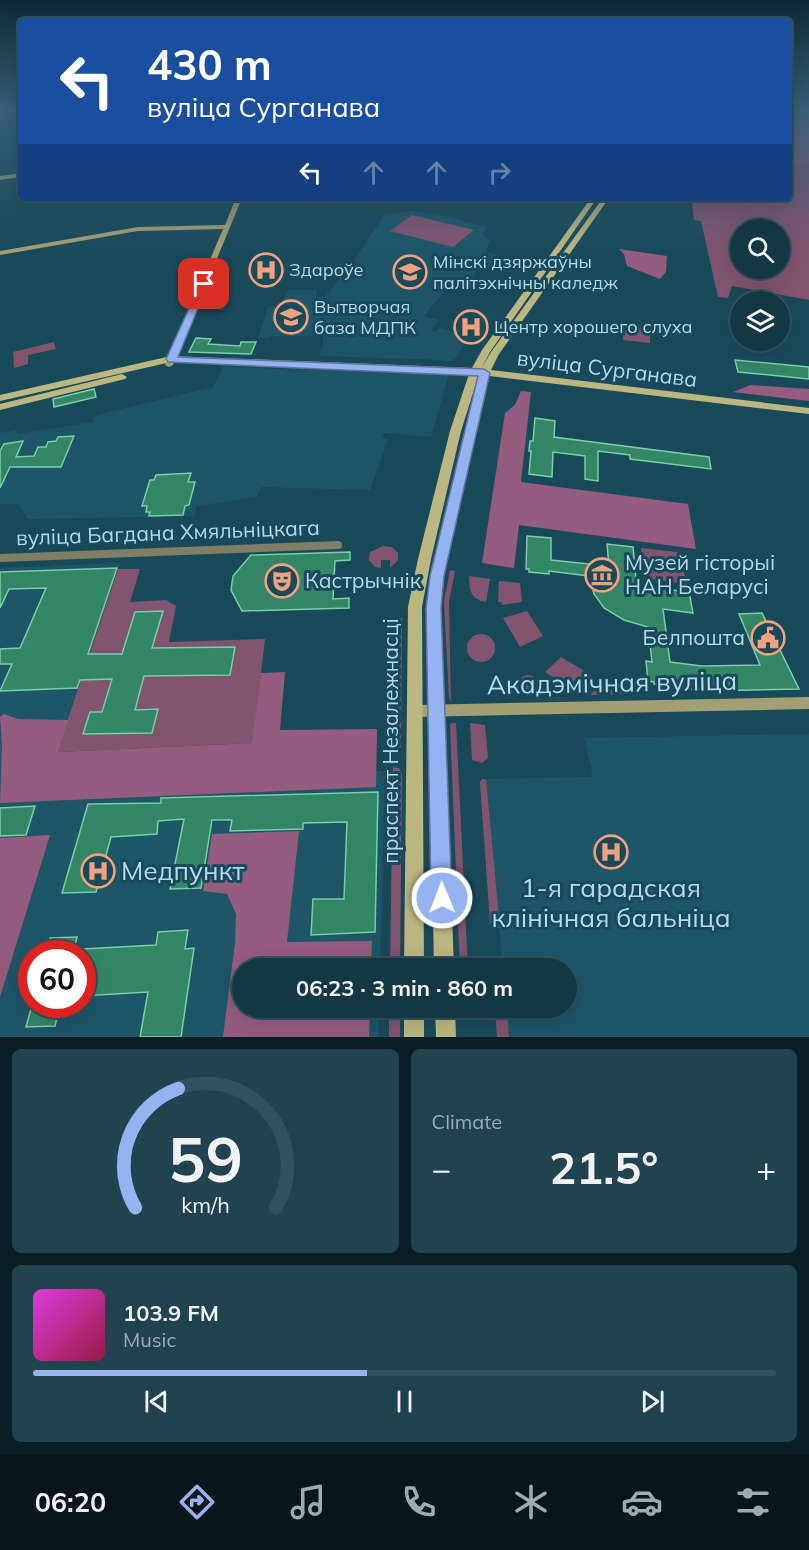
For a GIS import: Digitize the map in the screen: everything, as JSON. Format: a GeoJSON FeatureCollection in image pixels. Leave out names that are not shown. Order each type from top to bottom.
{"type":"FeatureCollection","features":[{"type":"Feature","properties":{"kind":"main road","name":"праспект Незалежнасці"},"geometry":{"type":"LineString","coordinates":[[414,958],[416,607],[420,579],[452,444],[485,352],[592,201]]}},
{"type":"Feature","properties":{"kind":"main road","name":"праспект Незалежнасці"},"geometry":{"type":"LineString","coordinates":[[444,958],[434,608],[437,576],[479,372],[604,201]]}},
{"type":"Feature","properties":{"kind":"main road","name":"вуліца Сурганава"},"geometry":{"type":"LineString","coordinates":[[0,398],[113,370],[184,360],[479,372],[809,411]]}},
{"type":"Feature","properties":{"kind":"main road","name":"вуліца Сурганава"},"geometry":{"type":"LineString","coordinates":[[0,407],[170,362]]}},
{"type":"Feature","properties":{"kind":"main road"},"geometry":{"type":"LineString","coordinates":[[414,1018],[414,1037]]}},
{"type":"Feature","properties":{"kind":"main road"},"geometry":{"type":"LineString","coordinates":[[445,1018],[446,1037]]}},
{"type":"Feature","properties":{"kind":"street"},"geometry":{"type":"LineString","coordinates":[[0,178],[18,175]]}},
{"type":"Feature","properties":{"kind":"street"},"geometry":{"type":"LineString","coordinates":[[170,362],[238,201]]}},
{"type":"Feature","properties":{"kind":"street"},"geometry":{"type":"LineString","coordinates":[[0,253],[138,229],[227,227]]}},
{"type":"Feature","properties":{"kind":"street","name":"вуліца Багдана Хмяльніцкага"},"geometry":{"type":"LineString","coordinates":[[0,558],[338,545]]}},
{"type":"Feature","properties":{"kind":"street","name":"Акадэмічная вуліца"},"geometry":{"type":"LineString","coordinates":[[415,711],[809,703]]}},
{"type":"Feature","properties":{"kind":"shaded area"},"geometry":{"type":"Polygon","coordinates":[[[792,156],[809,156],[809,300],[790,297],[790,291],[760,291],[732,286],[728,298],[718,297],[701,221],[694,220],[692,202],[680,201],[792,201],[792,156]]]}},
{"type":"Feature","properties":{"kind":"shaded area"},"geometry":{"type":"Polygon","coordinates":[[[792,156],[809,156],[809,164],[792,163],[792,156]]]}},
{"type":"Feature","properties":{"kind":"shaded area"},"geometry":{"type":"Polygon","coordinates":[[[415,211],[433,213],[486,227],[483,234],[490,241],[486,252],[498,255],[488,268],[480,267],[472,277],[467,276],[455,292],[445,290],[424,316],[439,320],[431,331],[436,332],[439,328],[471,337],[456,356],[457,358],[447,362],[445,360],[319,356],[323,347],[323,333],[320,332],[318,336],[258,338],[268,307],[281,307],[288,290],[317,290],[316,297],[325,297],[350,266],[356,263],[354,260],[385,214],[415,211]]]}},
{"type":"Feature","properties":{"kind":"shaded area"},"geometry":{"type":"Polygon","coordinates":[[[412,215],[474,230],[453,247],[390,231],[412,215]]]}},
{"type":"Feature","properties":{"kind":"shaded area"},"geometry":{"type":"Polygon","coordinates":[[[619,249],[667,256],[666,272],[660,279],[627,266],[624,254],[619,249]]]}},
{"type":"Feature","properties":{"kind":"shaded area"},"geometry":{"type":"Polygon","coordinates":[[[624,325],[650,328],[650,343],[623,340],[624,325]]]}},
{"type":"Feature","properties":{"kind":"shaded area"},"geometry":{"type":"Polygon","coordinates":[[[54,342],[56,349],[28,355],[28,364],[14,368],[13,352],[54,342]]]}},
{"type":"Feature","properties":{"kind":"shaded area"},"geometry":{"type":"Polygon","coordinates":[[[223,367],[449,374],[431,437],[384,433],[382,438],[388,439],[370,490],[261,487],[257,497],[196,506],[195,516],[28,519],[18,504],[0,504],[0,433],[16,430],[18,434],[93,422],[96,415],[213,387],[223,367]]]}},
{"type":"Feature","properties":{"kind":"shaded area"},"geometry":{"type":"Polygon","coordinates":[[[751,385],[809,389],[809,401],[733,392],[751,385]]]}},
{"type":"Feature","properties":{"kind":"shaded area"},"geometry":{"type":"Polygon","coordinates":[[[521,391],[531,392],[521,482],[688,504],[696,549],[519,525],[514,568],[482,563],[505,413],[515,405],[521,391]]]}},
{"type":"Feature","properties":{"kind":"shaded area"},"geometry":{"type":"Polygon","coordinates":[[[383,546],[392,547],[398,553],[398,560],[390,568],[390,560],[381,560],[381,568],[375,567],[369,560],[370,552],[383,546]]]}},
{"type":"Feature","properties":{"kind":"shaded area"},"geometry":{"type":"Polygon","coordinates":[[[641,548],[677,552],[682,556],[686,584],[649,579],[644,574],[641,548]]]}},
{"type":"Feature","properties":{"kind":"shaded area"},"geometry":{"type":"Polygon","coordinates":[[[120,563],[46,785],[385,771],[380,958],[232,958],[232,1018],[379,1018],[378,1037],[0,1037],[0,568],[120,563]]]}},
{"type":"Feature","properties":{"kind":"shaded area"},"geometry":{"type":"Polygon","coordinates":[[[118,569],[140,569],[130,602],[166,600],[176,606],[169,642],[265,639],[253,743],[57,752],[118,569]]]}},
{"type":"Feature","properties":{"kind":"shaded area"},"geometry":{"type":"Polygon","coordinates":[[[450,570],[455,571],[449,602],[451,703],[444,602],[450,570]]]}},
{"type":"Feature","properties":{"kind":"shaded area"},"geometry":{"type":"Polygon","coordinates":[[[469,576],[490,579],[486,602],[477,599],[472,594],[469,576]]]}},
{"type":"Feature","properties":{"kind":"shaded area"},"geometry":{"type":"Polygon","coordinates":[[[499,581],[520,583],[522,602],[502,605],[498,602],[499,581]]]}},
{"type":"Feature","properties":{"kind":"shaded area"},"geometry":{"type":"Polygon","coordinates":[[[527,611],[543,636],[520,647],[503,618],[527,611]]]}},
{"type":"Feature","properties":{"kind":"shaded area"},"geometry":{"type":"Polygon","coordinates":[[[395,618],[402,618],[401,747],[397,751],[392,751],[395,618]]]}},
{"type":"Feature","properties":{"kind":"shaded area"},"geometry":{"type":"Polygon","coordinates":[[[481,634],[491,638],[495,648],[491,658],[481,662],[471,658],[467,648],[471,638],[481,634]]]}},
{"type":"Feature","properties":{"kind":"shaded area"},"geometry":{"type":"Polygon","coordinates":[[[561,657],[591,675],[579,694],[545,672],[561,657]]]}},
{"type":"Feature","properties":{"kind":"shaded area"},"geometry":{"type":"Polygon","coordinates":[[[285,672],[280,730],[377,729],[376,787],[0,803],[2,744],[0,717],[4,714],[18,719],[68,720],[58,752],[252,743],[261,673],[285,672]]]}},
{"type":"Feature","properties":{"kind":"shaded area"},"geometry":{"type":"Polygon","coordinates":[[[528,675],[535,678],[538,685],[535,692],[528,695],[521,692],[518,685],[521,678],[528,675]]]}},
{"type":"Feature","properties":{"kind":"shaded area"},"geometry":{"type":"Polygon","coordinates":[[[600,679],[621,686],[625,694],[591,695],[600,679]]]}},
{"type":"Feature","properties":{"kind":"shaded area"},"geometry":{"type":"Polygon","coordinates":[[[456,723],[467,958],[460,958],[450,725],[456,723]]]}},
{"type":"Feature","properties":{"kind":"shaded area"},"geometry":{"type":"Polygon","coordinates":[[[470,723],[485,725],[488,758],[482,763],[472,760],[470,723]]]}},
{"type":"Feature","properties":{"kind":"shaded area","name":"1-я гарадская клінічная бальніца"},"geometry":{"type":"Polygon","coordinates":[[[809,734],[809,1037],[509,1037],[508,1018],[577,1018],[577,958],[502,958],[486,779],[593,777],[584,738],[809,734]]]}},
{"type":"Feature","properties":{"kind":"shaded area"},"geometry":{"type":"Polygon","coordinates":[[[393,767],[399,768],[402,774],[400,958],[390,958],[393,767]]]}},
{"type":"Feature","properties":{"kind":"shaded area"},"geometry":{"type":"Polygon","coordinates":[[[486,779],[500,928],[494,928],[490,923],[480,782],[486,779]]]}},
{"type":"Feature","properties":{"kind":"shaded area"},"geometry":{"type":"Polygon","coordinates":[[[299,831],[287,942],[372,941],[371,958],[233,958],[236,914],[227,894],[203,891],[212,834],[299,831]]]}},
{"type":"Feature","properties":{"kind":"shaded area"},"geometry":{"type":"Polygon","coordinates":[[[50,835],[0,997],[0,838],[50,835]]]}},
{"type":"Feature","properties":{"kind":"shaded area"},"geometry":{"type":"Polygon","coordinates":[[[232,966],[232,1018],[370,1018],[369,1037],[223,1037],[232,966]]]}},
{"type":"Feature","properties":{"kind":"shaded area"},"geometry":{"type":"Polygon","coordinates":[[[389,1018],[400,1018],[400,1037],[389,1037],[389,1018]]]}},
{"type":"Feature","properties":{"kind":"shaded area"},"geometry":{"type":"Polygon","coordinates":[[[496,1018],[508,1018],[509,1037],[497,1037],[496,1018]]]}},
{"type":"Feature","properties":{"kind":"building"},"geometry":{"type":"Polygon","coordinates":[[[196,338],[211,339],[208,344],[240,346],[241,342],[256,342],[251,354],[189,352],[196,338]]]}},
{"type":"Feature","properties":{"kind":"building"},"geometry":{"type":"Polygon","coordinates":[[[735,360],[809,367],[809,379],[738,372],[735,360]]]}},
{"type":"Feature","properties":{"kind":"building"},"geometry":{"type":"Polygon","coordinates":[[[94,389],[96,397],[54,407],[53,399],[94,389]]]}},
{"type":"Feature","properties":{"kind":"building"},"geometry":{"type":"Polygon","coordinates":[[[535,418],[555,421],[554,437],[709,457],[711,469],[630,459],[630,455],[598,451],[598,481],[585,479],[585,456],[553,452],[552,477],[529,474],[530,441],[533,441],[535,418]]]}},
{"type":"Feature","properties":{"kind":"building"},"geometry":{"type":"Polygon","coordinates":[[[74,436],[61,467],[10,467],[0,488],[0,451],[4,444],[23,441],[16,457],[34,456],[38,447],[46,447],[48,442],[56,441],[58,437],[74,436]]]}},
{"type":"Feature","properties":{"kind":"building"},"geometry":{"type":"Polygon","coordinates":[[[191,473],[188,482],[195,482],[189,505],[185,506],[183,515],[149,516],[150,512],[146,512],[147,506],[142,506],[150,480],[154,480],[156,475],[191,473]]]}},
{"type":"Feature","properties":{"kind":"building"},"geometry":{"type":"Polygon","coordinates":[[[527,536],[551,538],[551,560],[609,566],[607,544],[633,547],[636,579],[646,587],[689,592],[693,613],[663,609],[670,662],[702,666],[760,665],[739,614],[762,613],[799,689],[706,691],[654,684],[648,681],[646,661],[652,662],[648,627],[624,620],[604,608],[594,594],[589,576],[549,571],[549,574],[529,572],[529,569],[526,569],[527,536]]]}},
{"type":"Feature","properties":{"kind":"building","name":"Кастрычнік"},"geometry":{"type":"Polygon","coordinates":[[[350,552],[350,560],[335,561],[333,599],[349,598],[349,608],[242,611],[231,590],[233,576],[251,555],[350,552]]]}},
{"type":"Feature","properties":{"kind":"building"},"geometry":{"type":"Polygon","coordinates":[[[117,568],[88,654],[122,654],[135,612],[163,611],[152,648],[235,647],[230,675],[144,676],[135,710],[158,709],[152,733],[83,734],[90,712],[102,712],[112,679],[80,680],[77,688],[0,691],[12,664],[0,664],[0,649],[20,648],[46,588],[9,589],[0,608],[0,572],[117,568]]]}},
{"type":"Feature","properties":{"kind":"building"},"geometry":{"type":"Polygon","coordinates":[[[378,792],[375,932],[311,935],[313,899],[344,899],[347,822],[303,823],[303,829],[230,831],[232,820],[212,820],[201,888],[170,889],[184,819],[158,821],[157,834],[111,837],[96,892],[62,893],[88,804],[161,803],[161,798],[378,792]]]}},
{"type":"Feature","properties":{"kind":"building"},"geometry":{"type":"Polygon","coordinates":[[[35,806],[26,835],[0,836],[0,808],[35,806]]]}},
{"type":"Feature","properties":{"kind":"building"},"geometry":{"type":"Polygon","coordinates":[[[188,930],[185,949],[194,948],[181,1037],[140,1037],[148,992],[96,995],[96,948],[156,945],[158,932],[188,930]]]}},
{"type":"Feature","properties":{"kind":"building"},"geometry":{"type":"Polygon","coordinates":[[[77,937],[76,940],[50,940],[50,938],[77,937]]]}},
{"type":"Feature","properties":{"kind":"building"},"geometry":{"type":"Polygon","coordinates":[[[28,1018],[57,1018],[55,1026],[26,1027],[28,1018]]]}},
{"type":"Feature","properties":{"kind":"place","name":"Здароўе"},"geometry":{"type":"Point","coordinates":[266,270]}},
{"type":"Feature","properties":{"kind":"place","name":"Мінскі дзяржаўны палітэхнічны каледж"},"geometry":{"type":"Point","coordinates":[410,272]}},
{"type":"Feature","properties":{"kind":"place","name":"Вытворчая база МДПК"},"geometry":{"type":"Point","coordinates":[291,317]}},
{"type":"Feature","properties":{"kind":"place","name":"Центр хорошего слуха"},"geometry":{"type":"Point","coordinates":[471,327]}},
{"type":"Feature","properties":{"kind":"place","name":"Музей гісторыі НАН Беларусі"},"geometry":{"type":"Point","coordinates":[602,575]}},
{"type":"Feature","properties":{"kind":"place","name":"Кастрычнік"},"geometry":{"type":"Point","coordinates":[282,581]}},
{"type":"Feature","properties":{"kind":"place","name":"Белпошта"},"geometry":{"type":"Point","coordinates":[768,638]}},
{"type":"Feature","properties":{"kind":"place","name":"1-я гарадская клінічная бальніца"},"geometry":{"type":"Point","coordinates":[611,852]}},
{"type":"Feature","properties":{"kind":"place","name":"Медпункт"},"geometry":{"type":"Point","coordinates":[98,871]}},
{"type":"Feature","properties":{"kind":"route"},"geometry":{"type":"LineString","coordinates":[[204,284],[171,359],[440,369],[484,373],[437,576],[434,608],[442,898]]}}]}
